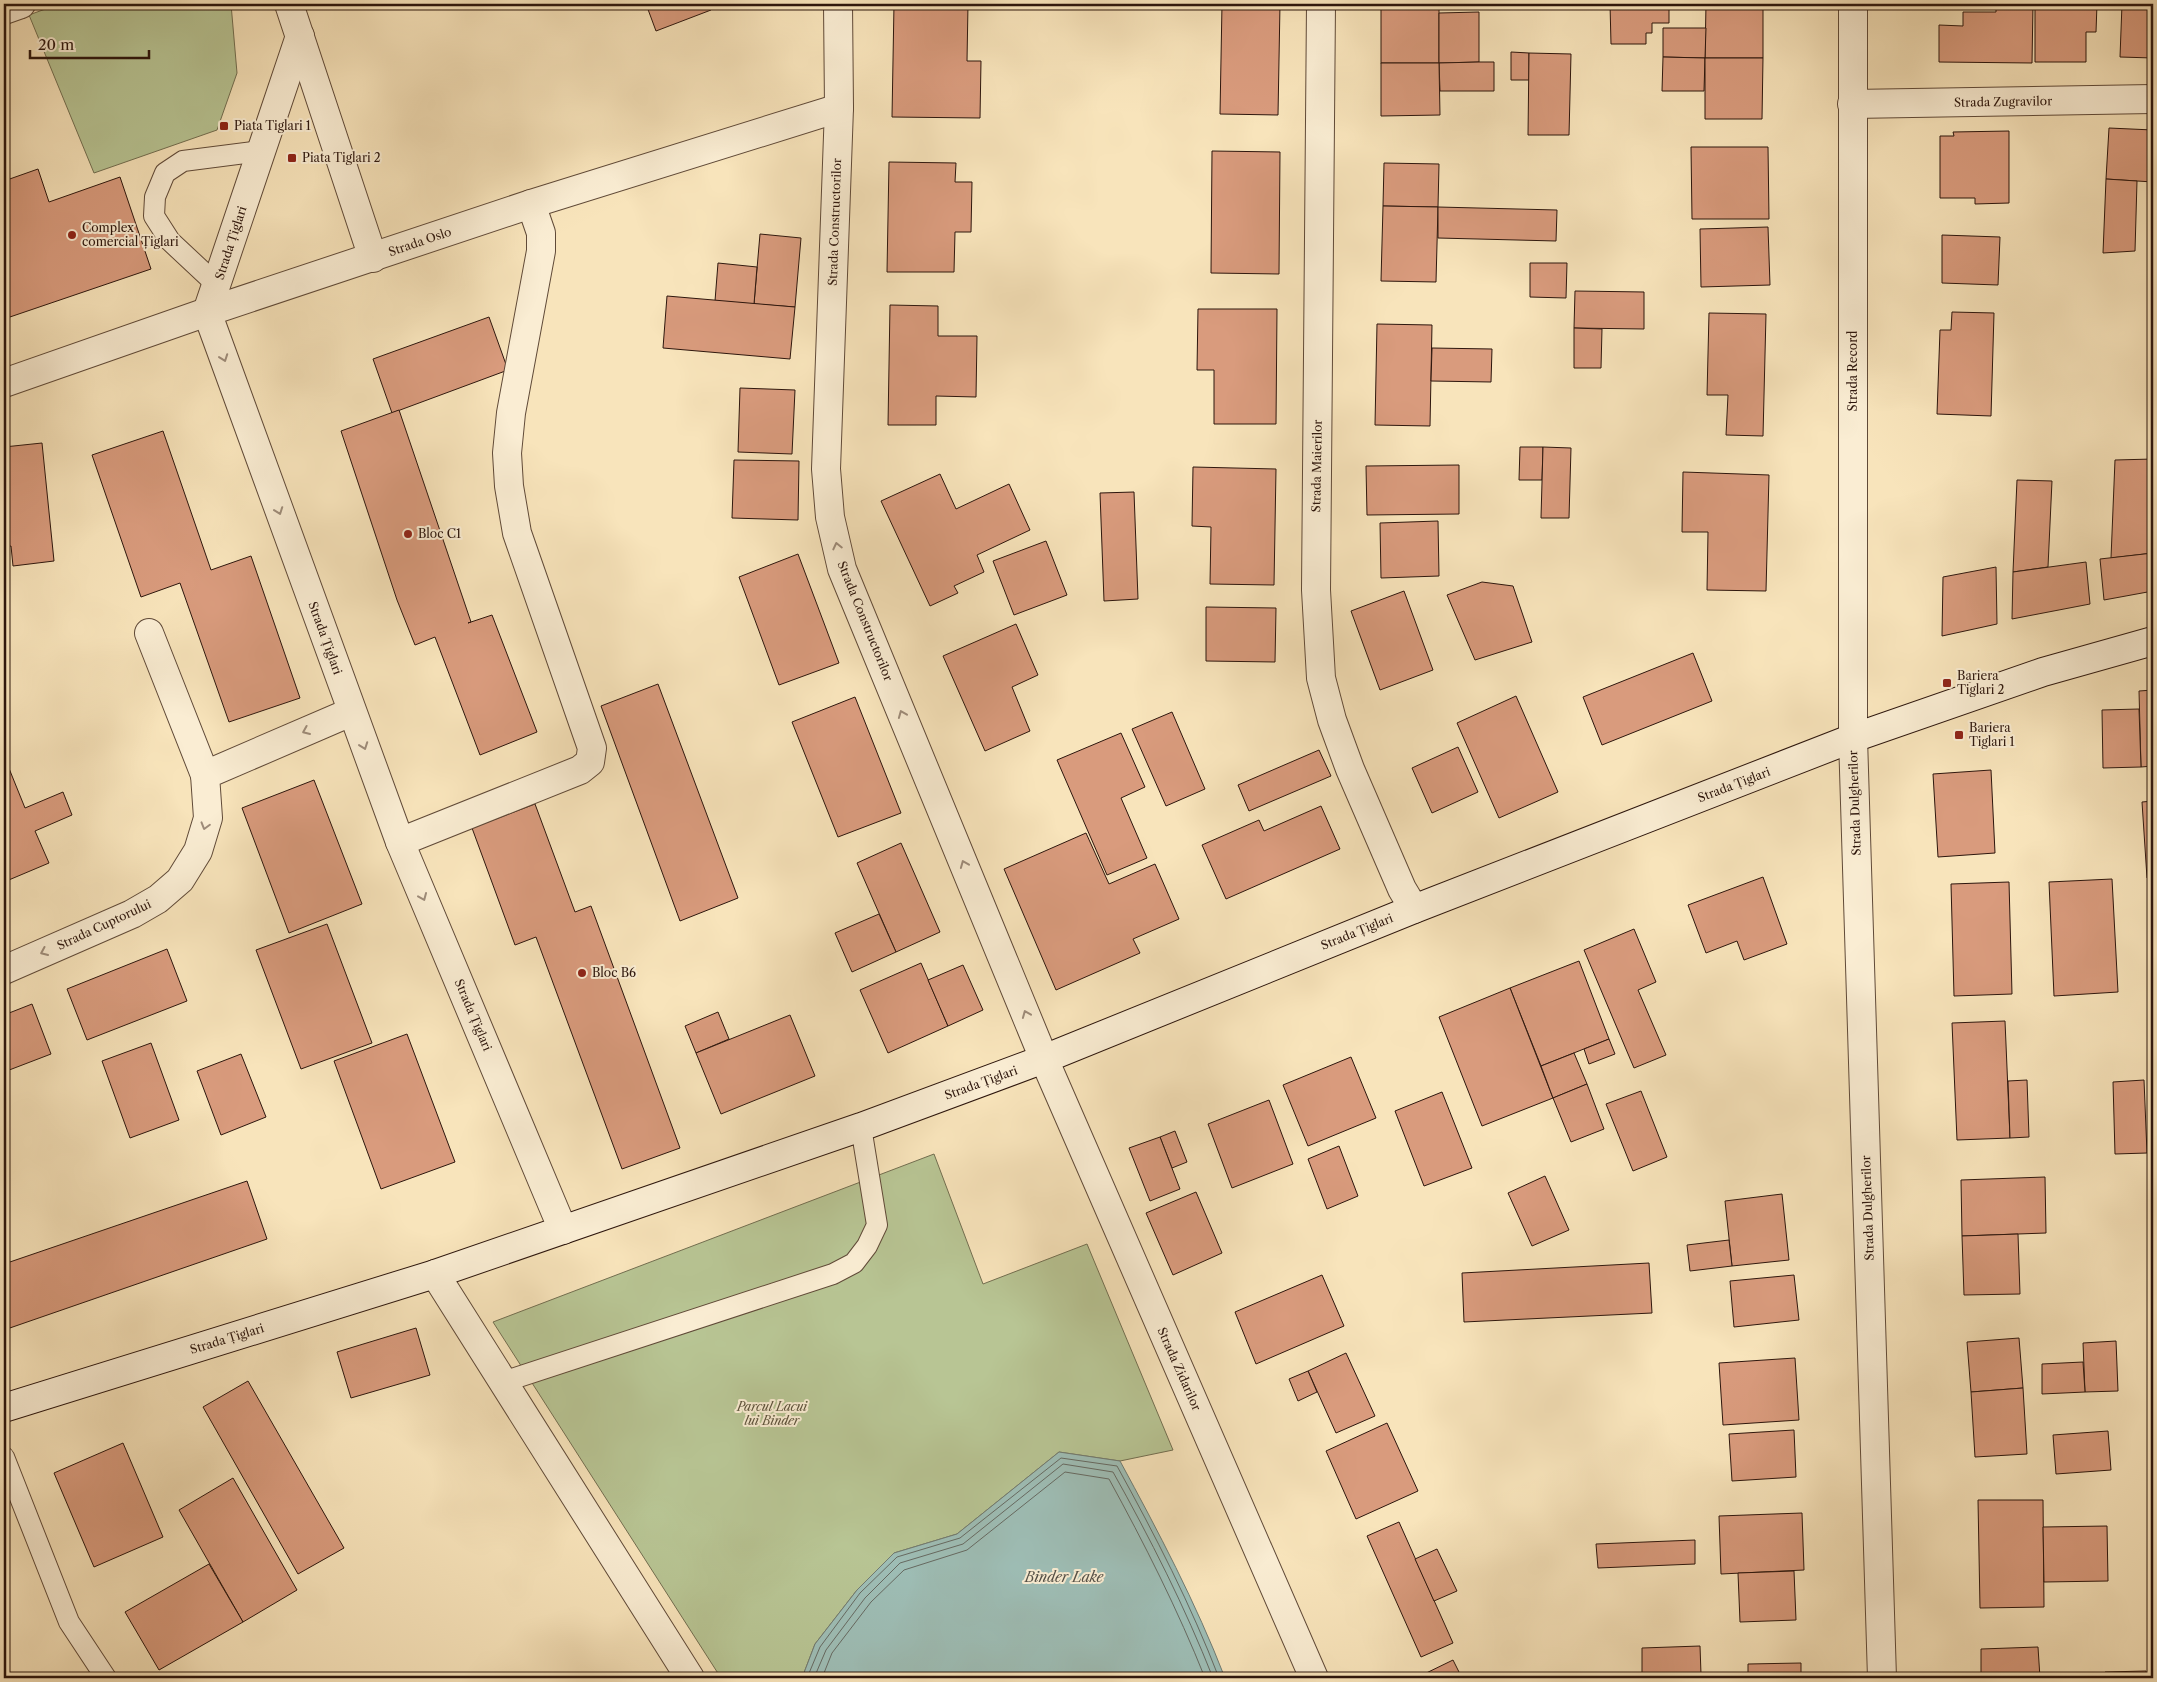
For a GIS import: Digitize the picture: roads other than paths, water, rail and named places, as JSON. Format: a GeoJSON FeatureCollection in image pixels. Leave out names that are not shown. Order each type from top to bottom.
{"type":"FeatureCollection","features":[{"type":"Feature","properties":{"kind":"street"},"geometry":{"type":"LineString","coordinates":[[4,10],[22,4]]}},
{"type":"Feature","properties":{"kind":"street"},"geometry":{"type":"LineString","coordinates":[[289,4],[373,258]]}},
{"type":"Feature","properties":{"kind":"street","name":"Strada Constructorilor"},"geometry":{"type":"LineString","coordinates":[[838,4],[839,108],[826,469],[830,516],[842,569],[1044,1059]]}},
{"type":"Feature","properties":{"kind":"street","name":"Strada Maierilor"},"geometry":{"type":"LineString","coordinates":[[1321,4],[1316,580],[1319,658],[1332,720],[1344,752],[1402,888],[1414,909]]}},
{"type":"Feature","properties":{"kind":"street","name":"Strada Record"},"geometry":{"type":"LineString","coordinates":[[1853,4],[1853,738]]}},
{"type":"Feature","properties":{"kind":"street","name":"Strada Țiglari"},"geometry":{"type":"LineString","coordinates":[[300,36],[207,312],[351,712],[400,842],[563,1230]]}},
{"type":"Feature","properties":{"kind":"street","name":"Strada Zugravilor"},"geometry":{"type":"LineString","coordinates":[[1852,104],[2153,99]]}},
{"type":"Feature","properties":{"kind":"street","name":"Strada Oslo"},"geometry":{"type":"LineString","coordinates":[[4,383],[207,312],[531,204],[839,108]]}},
{"type":"Feature","properties":{"kind":"street"},"geometry":{"type":"LineString","coordinates":[[400,842],[580,770],[590,762],[592,748],[517,533],[509,486],[508,453],[511,413],[541,251],[541,233],[531,204]]}},
{"type":"Feature","properties":{"kind":"street","name":"Strada Cuptorului"},"geometry":{"type":"LineString","coordinates":[[4,970],[132,914],[158,899],[180,880],[198,851],[208,818],[205,775],[149,633]]}},
{"type":"Feature","properties":{"kind":"street","name":"Strada Țiglari"},"geometry":{"type":"LineString","coordinates":[[4,1408],[435,1274],[861,1128],[1044,1059],[1414,909],[1853,738],[2043,672],[2153,641]]}},
{"type":"Feature","properties":{"kind":"street"},"geometry":{"type":"LineString","coordinates":[[205,775],[351,712]]}},
{"type":"Feature","properties":{"kind":"street","name":"Strada Dulgherilor"},"geometry":{"type":"LineString","coordinates":[[1853,738],[1882,1678]]}},
{"type":"Feature","properties":{"kind":"street","name":"Strada Zidarilor"},"geometry":{"type":"LineString","coordinates":[[1044,1059],[1314,1678]]}},
{"type":"Feature","properties":{"kind":"street"},"geometry":{"type":"LineString","coordinates":[[435,1274],[690,1678]]}},
{"type":"Feature","properties":{"kind":"lane"},"geometry":{"type":"LineString","coordinates":[[217,285],[170,241],[154,216],[155,198],[165,173],[183,161],[261,151]]}},
{"type":"Feature","properties":{"kind":"lane"},"geometry":{"type":"LineString","coordinates":[[504,1382],[833,1274],[854,1263],[867,1246],[877,1225],[861,1128]]}},
{"type":"Feature","properties":{"kind":"lane"},"geometry":{"type":"LineString","coordinates":[[4,1457],[69,1622],[106,1678]]}},
{"type":"Feature","properties":{"kind":"water","name":"Binder Lake"},"geometry":{"type":"Polygon","coordinates":[[[1059,1452],[1120,1461],[1189,1595],[1225,1678],[802,1678],[815,1644],[857,1590],[894,1553],[957,1534],[1059,1452]]]}},
{"type":"Feature","properties":{"kind":"place","name":"Piata Tiglari 1"},"geometry":{"type":"Point","coordinates":[224,126]}},
{"type":"Feature","properties":{"kind":"place","name":"Piata Tiglari 2"},"geometry":{"type":"Point","coordinates":[292,158]}},
{"type":"Feature","properties":{"kind":"place","name":"Complex comercial Țiglari"},"geometry":{"type":"Point","coordinates":[72,235]}},
{"type":"Feature","properties":{"kind":"place","name":"Bloc C1"},"geometry":{"type":"Point","coordinates":[408,534]}},
{"type":"Feature","properties":{"kind":"place","name":"Bariera Tiglari 2"},"geometry":{"type":"Point","coordinates":[1947,683]}},
{"type":"Feature","properties":{"kind":"place","name":"Bariera Tiglari 1"},"geometry":{"type":"Point","coordinates":[1959,735]}},
{"type":"Feature","properties":{"kind":"place","name":"Bloc B6"},"geometry":{"type":"Point","coordinates":[582,973]}},
{"type":"Feature","properties":{"kind":"park label","name":"Parcul Lacui lui Binder"},"geometry":{"type":"Point","coordinates":[772,1414]}}]}
